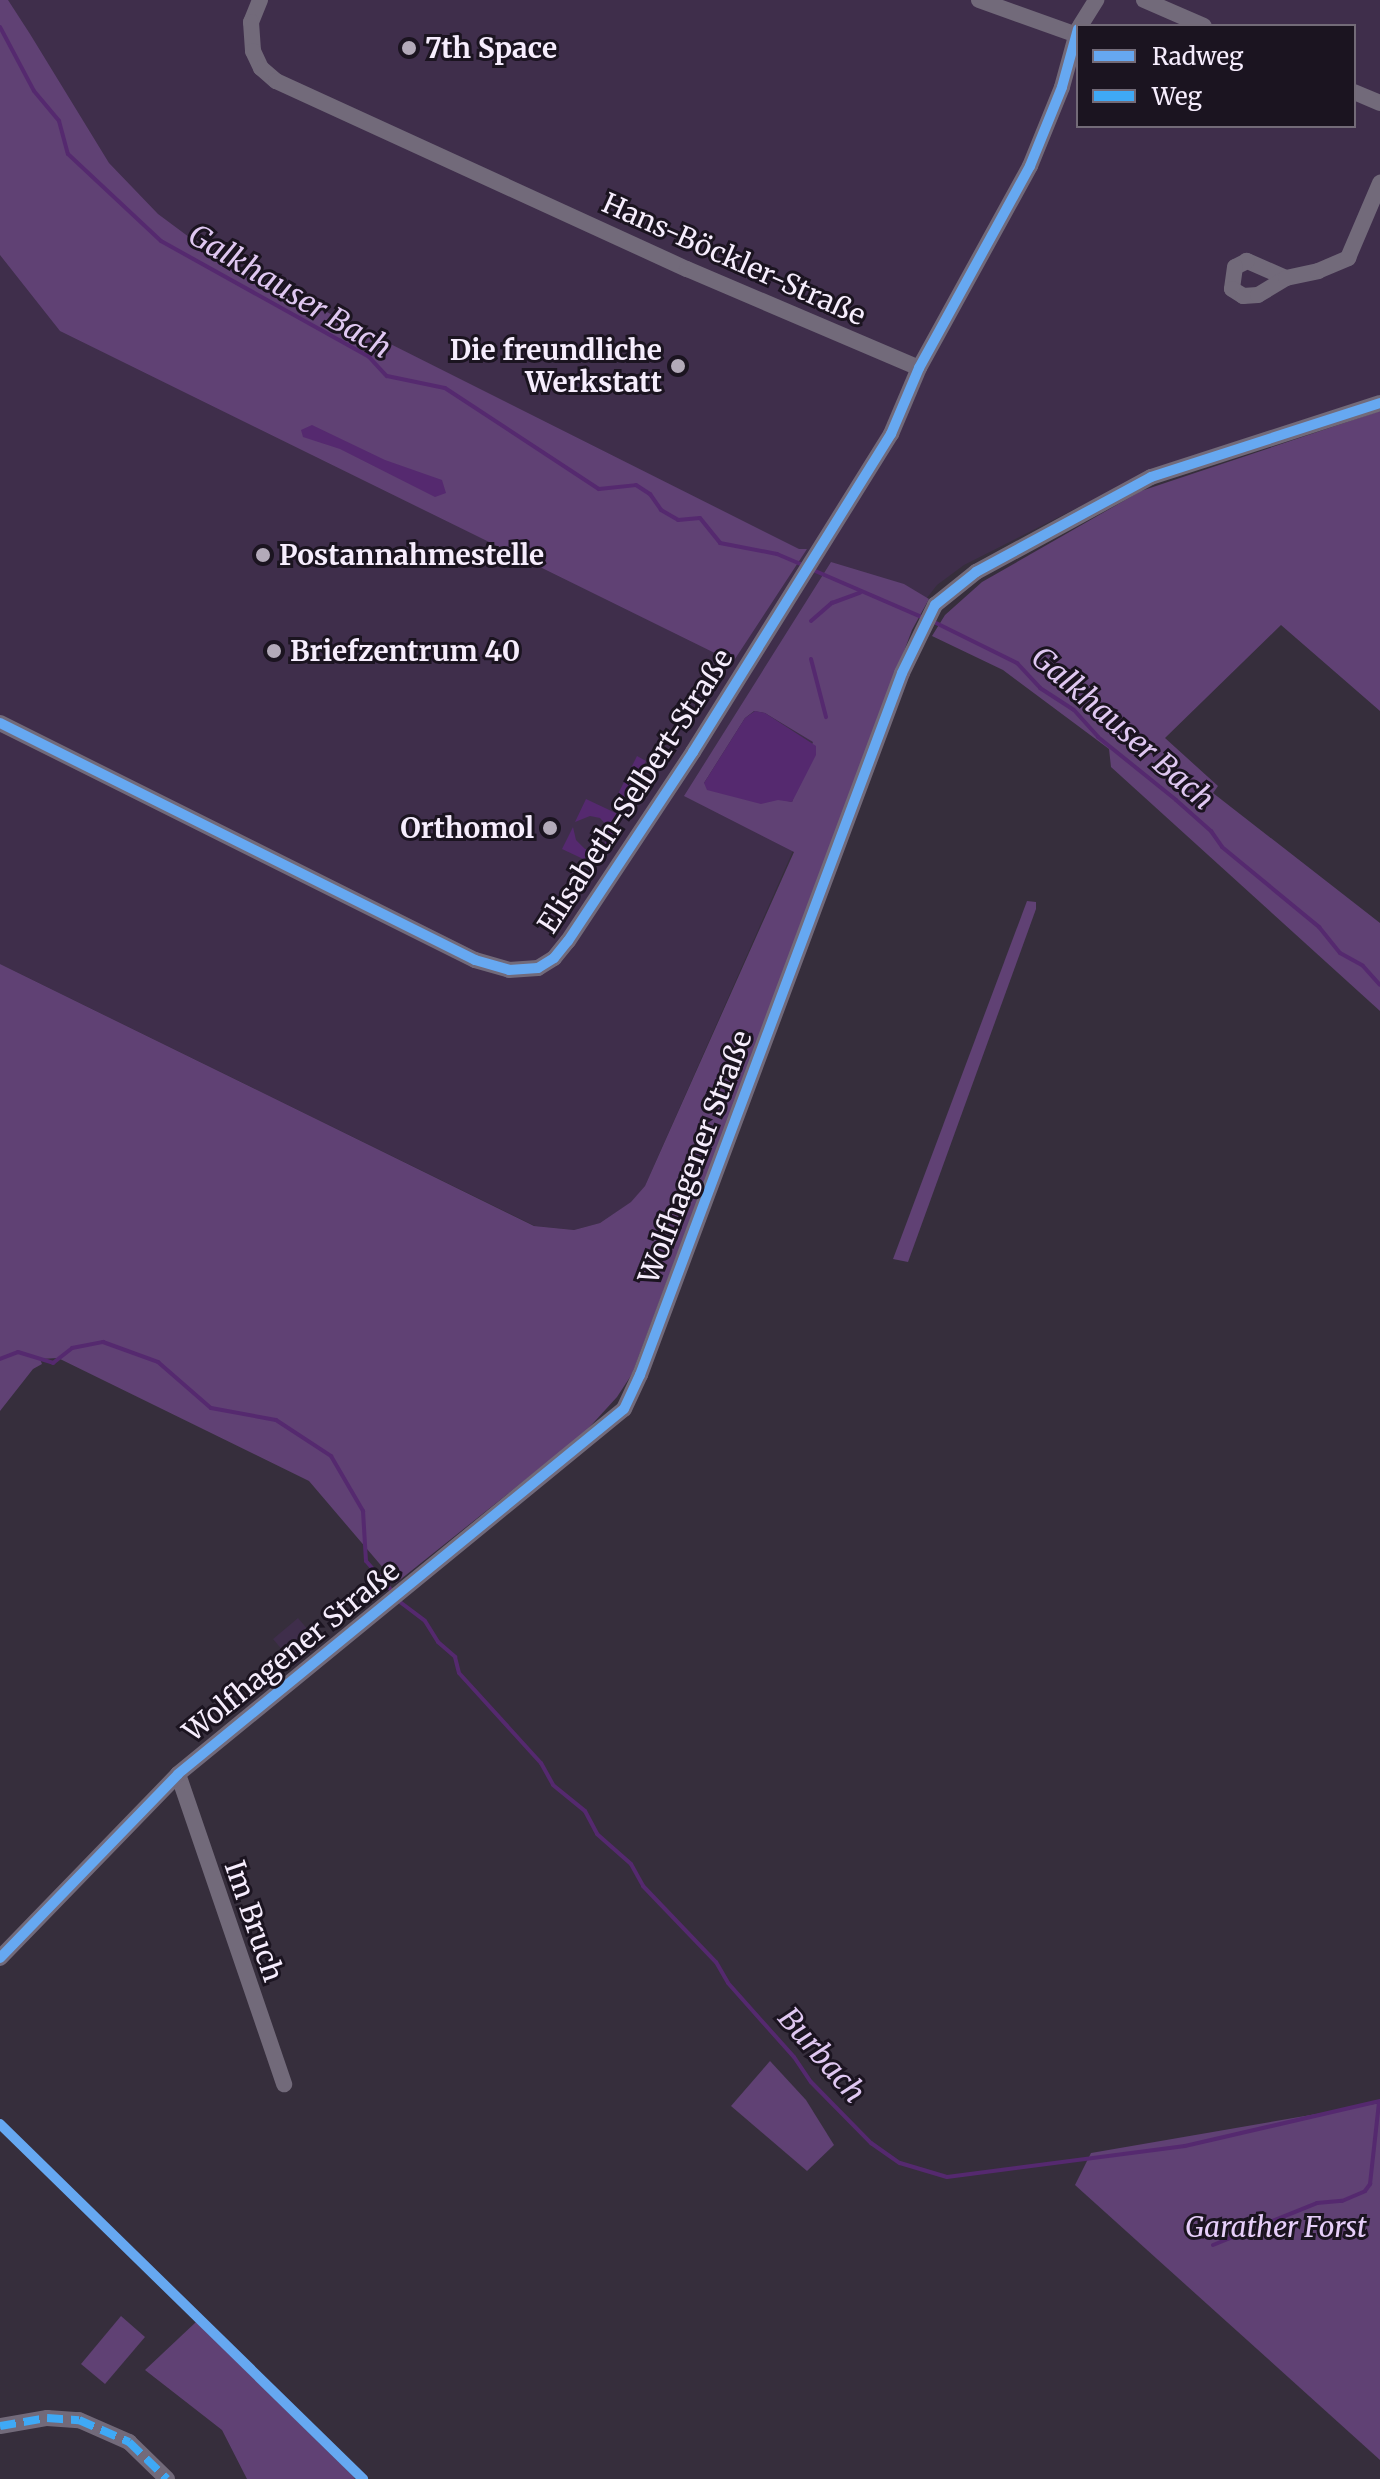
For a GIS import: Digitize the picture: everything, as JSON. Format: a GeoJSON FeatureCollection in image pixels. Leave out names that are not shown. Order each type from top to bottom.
{"type":"FeatureCollection","features":[{"type":"Feature","properties":{"kind":"street","name":"Hans-Böckler-Straße"},"geometry":{"type":"LineString","coordinates":[[260,0],[251,22],[253,51],[261,68],[276,81],[687,269],[919,368]]}},
{"type":"Feature","properties":{"kind":"street"},"geometry":{"type":"LineString","coordinates":[[979,0],[1076,30]]}},
{"type":"Feature","properties":{"kind":"street"},"geometry":{"type":"LineString","coordinates":[[1081,24],[1096,0]]}},
{"type":"Feature","properties":{"kind":"street"},"geometry":{"type":"LineString","coordinates":[[1144,0],[1199,24]]}},
{"type":"Feature","properties":{"kind":"street"},"geometry":{"type":"LineString","coordinates":[[919,368],[1030,166],[1062,87],[1076,34]]}},
{"type":"Feature","properties":{"kind":"street"},"geometry":{"type":"LineString","coordinates":[[1356,93],[1380,103]]}},
{"type":"Feature","properties":{"kind":"street"},"geometry":{"type":"LineString","coordinates":[[1286,278],[1318,271],[1348,258],[1380,183]]}},
{"type":"Feature","properties":{"kind":"street","name":"Elisabeth-Selbert-Straße"},"geometry":{"type":"LineString","coordinates":[[0,723],[263,851],[475,960],[509,970],[538,968],[554,958],[568,941],[693,752],[891,434],[919,368]]}},
{"type":"Feature","properties":{"kind":"street","name":"Wolfhagener Straße"},"geometry":{"type":"LineString","coordinates":[[0,1958],[178,1774],[624,1409],[640,1375],[902,673],[935,605],[976,572],[1151,477],[1380,403]]}},
{"type":"Feature","properties":{"kind":"street","name":"Im Bruch"},"geometry":{"type":"LineString","coordinates":[[178,1774],[284,2084]]}},
{"type":"Feature","properties":{"kind":"street"},"geometry":{"type":"LineString","coordinates":[[0,2426],[47,2418],[79,2420],[129,2442],[167,2479]]}},
{"type":"Feature","properties":{"kind":"shaded area"},"geometry":{"type":"Polygon","coordinates":[[[0,0],[1380,0],[1380,395],[1158,467],[964,565],[937,585],[875,665],[645,1186],[632,1202],[600,1223],[574,1230],[535,1226],[0,964],[0,0]]]}},
{"type":"Feature","properties":{"kind":"shaded area"},"geometry":{"type":"Polygon","coordinates":[[[312,425],[385,460],[442,480],[446,493],[435,497],[340,449],[303,437],[301,430],[312,425]]]}},
{"type":"Feature","properties":{"kind":"shaded area"},"geometry":{"type":"Polygon","coordinates":[[[755,711],[765,713],[816,746],[816,755],[792,802],[778,800],[761,804],[707,790],[704,783],[745,718],[755,711]]]}},
{"type":"Feature","properties":{"kind":"shaded area"},"geometry":{"type":"Polygon","coordinates":[[[637,756],[646,761],[623,806],[614,802],[637,756]]]}},
{"type":"Feature","properties":{"kind":"shaded area"},"geometry":{"type":"Polygon","coordinates":[[[586,799],[622,816],[596,865],[562,849],[573,827],[576,840],[585,849],[599,849],[608,839],[608,827],[600,818],[590,816],[575,822],[586,799]]]}},
{"type":"Feature","properties":{"kind":"shaded area"},"geometry":{"type":"Polygon","coordinates":[[[298,1618],[320,1644],[295,1665],[273,1639],[298,1618]]]}},
{"type":"Feature","properties":{"kind":"green space"},"geometry":{"type":"Polygon","coordinates":[[[0,0],[8,0],[109,163],[158,214],[193,240],[253,275],[799,549],[807,549],[733,662],[60,331],[0,255],[0,0]]]}},
{"type":"Feature","properties":{"kind":"green space"},"geometry":{"type":"Polygon","coordinates":[[[1380,411],[1380,711],[1281,625],[1165,738],[1218,786],[1213,793],[1380,923],[1380,1011],[1111,767],[1109,749],[1003,670],[932,636],[945,615],[982,582],[1141,491],[1380,411]]]}},
{"type":"Feature","properties":{"kind":"green space"},"geometry":{"type":"Polygon","coordinates":[[[831,562],[904,584],[929,599],[912,630],[632,1374],[617,1397],[585,1432],[396,1583],[309,1481],[58,1358],[40,1359],[42,1364],[33,1369],[0,1411],[0,964],[534,1226],[574,1230],[600,1223],[631,1202],[645,1186],[794,852],[684,796],[831,562]],[[754,711],[745,718],[704,783],[792,802],[813,742],[765,713],[754,711]]]}},
{"type":"Feature","properties":{"kind":"green space"},"geometry":{"type":"Polygon","coordinates":[[[1027,901],[1036,902],[1036,909],[908,1262],[893,1259],[1027,901]]]}},
{"type":"Feature","properties":{"kind":"green space"},"geometry":{"type":"Polygon","coordinates":[[[770,2061],[806,2100],[834,2145],[807,2171],[731,2106],[770,2061]]]}},
{"type":"Feature","properties":{"kind":"green space","name":"Garather Forst"},"geometry":{"type":"Polygon","coordinates":[[[1380,2103],[1380,2460],[1075,2185],[1091,2153],[1380,2103]]]}},
{"type":"Feature","properties":{"kind":"green space"},"geometry":{"type":"Polygon","coordinates":[[[121,2316],[145,2337],[105,2384],[81,2364],[121,2316]]]}},
{"type":"Feature","properties":{"kind":"green space"},"geometry":{"type":"Polygon","coordinates":[[[196,2322],[355,2479],[247,2479],[222,2430],[145,2370],[196,2322]]]}},
{"type":"Feature","properties":{"kind":"waterway","name":"Galkhauser Bach"},"geometry":{"type":"LineString","coordinates":[[0,27],[34,91],[59,121],[68,154],[161,241],[369,357],[387,376],[445,388],[599,489],[636,485],[650,494],[661,510],[678,520],[700,518],[720,543],[777,554],[805,566]]}},
{"type":"Feature","properties":{"kind":"waterway","name":"Galkhauser Bach"},"geometry":{"type":"LineString","coordinates":[[813,570],[926,619]]}},
{"type":"Feature","properties":{"kind":"waterway"},"geometry":{"type":"LineString","coordinates":[[811,621],[832,603],[860,593]]}},
{"type":"Feature","properties":{"kind":"waterway","name":"Galkhauser Bach"},"geometry":{"type":"LineString","coordinates":[[934,622],[1017,663],[1040,688],[1074,710],[1098,737],[1176,800],[1211,831],[1222,847],[1319,927],[1340,953],[1363,966],[1380,985]]}},
{"type":"Feature","properties":{"kind":"waterway"},"geometry":{"type":"LineString","coordinates":[[811,659],[826,717]]}},
{"type":"Feature","properties":{"kind":"waterway","name":"Burbach"},"geometry":{"type":"LineString","coordinates":[[0,1359],[18,1352],[53,1363],[72,1348],[103,1342],[158,1362],[211,1408],[276,1420],[331,1456],[363,1511],[366,1561],[392,1591]]}},
{"type":"Feature","properties":{"kind":"waterway","name":"Burbach"},"geometry":{"type":"LineString","coordinates":[[400,1602],[425,1621],[438,1642],[455,1657],[459,1673],[541,1763],[553,1785],[585,1811],[597,1834],[631,1864],[643,1886],[716,1962],[728,1983],[794,2057],[811,2082],[871,2143],[900,2163],[947,2177],[1185,2146],[1380,2101]]}},
{"type":"Feature","properties":{"kind":"waterway"},"geometry":{"type":"LineString","coordinates":[[1213,2245],[1317,2203],[1342,2201],[1365,2191],[1370,2184],[1379,2102]]}},
{"type":"Feature","properties":{"kind":"marked path"},"geometry":{"type":"LineString","coordinates":[[0,2426],[47,2418],[79,2420],[129,2442],[167,2479]]}},
{"type":"Feature","properties":{"kind":"cycle path"},"geometry":{"type":"LineString","coordinates":[[0,723],[475,960],[509,970],[538,968],[554,958],[693,752],[891,434],[919,368],[1030,166],[1062,87],[1076,36]]}},
{"type":"Feature","properties":{"kind":"cycle path"},"geometry":{"type":"LineString","coordinates":[[0,1958],[178,1774],[624,1409],[640,1375],[902,673],[935,605],[976,572],[1151,477],[1380,403]]}},
{"type":"Feature","properties":{"kind":"cycle path"},"geometry":{"type":"LineString","coordinates":[[0,2124],[363,2479]]}},
{"type":"Feature","properties":{"kind":"place","name":"7th Space"},"geometry":{"type":"Point","coordinates":[409,48]}},
{"type":"Feature","properties":{"kind":"place","name":"Die freundliche Werkstatt"},"geometry":{"type":"Point","coordinates":[678,366]}},
{"type":"Feature","properties":{"kind":"place","name":"Postannahmestelle"},"geometry":{"type":"Point","coordinates":[263,555]}},
{"type":"Feature","properties":{"kind":"place","name":"Briefzentrum 40"},"geometry":{"type":"Point","coordinates":[274,651]}},
{"type":"Feature","properties":{"kind":"place","name":"Orthomol"},"geometry":{"type":"Point","coordinates":[550,828]}}]}
